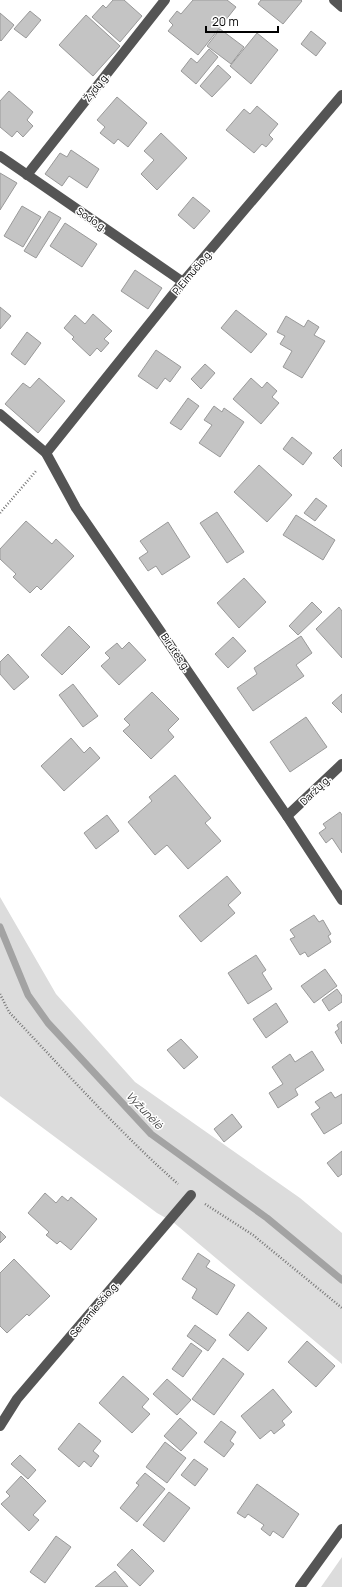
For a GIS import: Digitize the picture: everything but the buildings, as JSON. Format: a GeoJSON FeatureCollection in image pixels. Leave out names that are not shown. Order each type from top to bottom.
{"type":"FeatureCollection","features":[{"type":"Feature","properties":{"kind":"street","name":"Žydų g."},"geometry":{"type":"LineString","coordinates":[[27,175],[166,0]]}},
{"type":"Feature","properties":{"kind":"street"},"geometry":{"type":"LineString","coordinates":[[334,0],[342,7]]}},
{"type":"Feature","properties":{"kind":"street","name":"P. Eimučio g."},"geometry":{"type":"LineString","coordinates":[[46,453],[183,282],[342,95]]}},
{"type":"Feature","properties":{"kind":"street","name":"Sodo g."},"geometry":{"type":"LineString","coordinates":[[0,156],[183,282]]}},
{"type":"Feature","properties":{"kind":"street","name":"Birutės g."},"geometry":{"type":"LineString","coordinates":[[0,414],[46,453],[76,508],[287,816],[342,900]]}},
{"type":"Feature","properties":{"kind":"street","name":"Daržų g."},"geometry":{"type":"LineString","coordinates":[[287,816],[342,764]]}},
{"type":"Feature","properties":{"kind":"street","name":"Senamiesčio g."},"geometry":{"type":"LineString","coordinates":[[0,1426],[17,1399],[191,1195]]}},
{"type":"Feature","properties":{"kind":"street"},"geometry":{"type":"LineString","coordinates":[[300,1587],[342,1529]]}},
{"type":"Feature","properties":{"kind":"path"},"geometry":{"type":"LineString","coordinates":[[0,513],[33,476],[46,453]]}},
{"type":"Feature","properties":{"kind":"path"},"geometry":{"type":"LineString","coordinates":[[0,994],[9,1012],[155,1164],[191,1195],[253,1235],[342,1308]]}},
{"type":"Feature","properties":{"kind":"shaded area"},"geometry":{"type":"Polygon","coordinates":[[[0,897],[56,994],[135,1082],[300,1198],[342,1233],[342,1364],[173,1222],[157,1213],[0,1096],[0,897]]]}},
{"type":"Feature","properties":{"kind":"shaded area"},"geometry":{"type":"Polygon","coordinates":[[[342,1557],[342,1587],[321,1587],[342,1557]]]}},
{"type":"Feature","properties":{"kind":"waterway","name":"Vyžunėlė"},"geometry":{"type":"LineString","coordinates":[[0,927],[28,995],[48,1023],[151,1134],[267,1218],[342,1280]]}}]}
